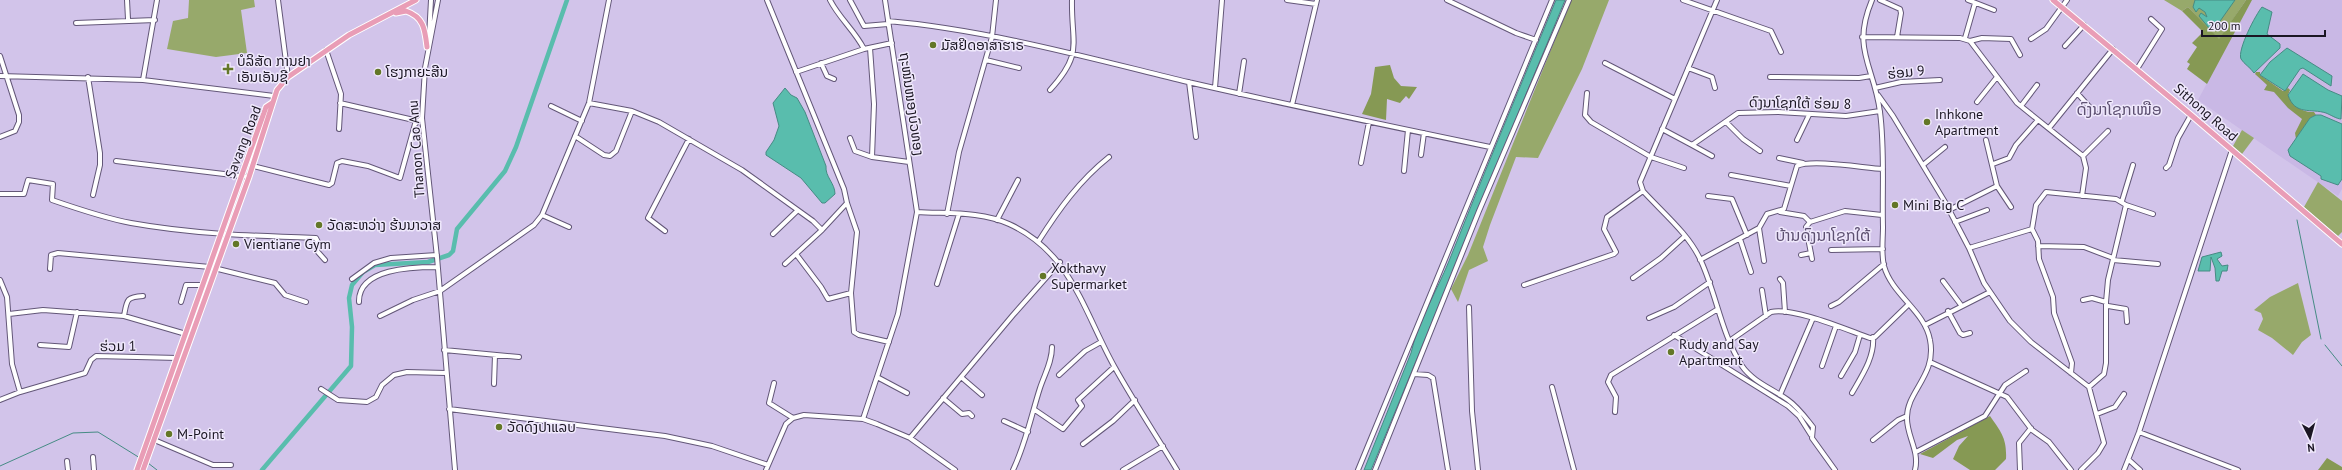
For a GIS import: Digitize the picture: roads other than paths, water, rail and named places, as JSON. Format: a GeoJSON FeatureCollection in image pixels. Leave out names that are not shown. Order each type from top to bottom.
{"type":"FeatureCollection","features":[{"type":"Feature","properties":{"kind":"main road"},"geometry":{"type":"LineString","coordinates":[[272,103],[281,83],[288,77],[326,50],[381,18],[416,0]]}},
{"type":"Feature","properties":{"kind":"main road","name":"Sithong Road"},"geometry":{"type":"LineString","coordinates":[[2053,0],[2113,49],[2342,244]]}},
{"type":"Feature","properties":{"kind":"main road"},"geometry":{"type":"LineString","coordinates":[[381,18],[406,11],[415,15],[425,28],[427,47]]}},
{"type":"Feature","properties":{"kind":"main road","name":"Savang Road"},"geometry":{"type":"LineString","coordinates":[[149,445],[149,438],[194,311],[227,235],[249,177],[272,109],[272,103]]}},
{"type":"Feature","properties":{"kind":"main road","name":"Savang Road"},"geometry":{"type":"LineString","coordinates":[[149,445],[154,440],[205,300],[221,235],[266,107],[272,103]]}},
{"type":"Feature","properties":{"kind":"main road"},"geometry":{"type":"LineString","coordinates":[[199,298],[205,300]]}},
{"type":"Feature","properties":{"kind":"main road"},"geometry":{"type":"LineString","coordinates":[[194,311],[200,313]]}},
{"type":"Feature","properties":{"kind":"main road"},"geometry":{"type":"LineString","coordinates":[[140,468],[149,445]]}},
{"type":"Feature","properties":{"kind":"street"},"geometry":{"type":"LineString","coordinates":[[127,0],[128,19]]}},
{"type":"Feature","properties":{"kind":"street"},"geometry":{"type":"LineString","coordinates":[[143,80],[155,20],[157,0]]}},
{"type":"Feature","properties":{"kind":"street"},"geometry":{"type":"LineString","coordinates":[[278,0],[288,77]]}},
{"type":"Feature","properties":{"kind":"street","name":"Thanon Cao Anu"},"geometry":{"type":"LineString","coordinates":[[429,39],[428,23],[431,0]]}},
{"type":"Feature","properties":{"kind":"street","name":"Thanon Cao Anu"},"geometry":{"type":"LineString","coordinates":[[437,266],[420,119],[427,47],[435,23],[438,0]]}},
{"type":"Feature","properties":{"kind":"street"},"geometry":{"type":"LineString","coordinates":[[380,316],[413,300],[440,291],[534,225],[542,215],[589,103],[609,0]]}},
{"type":"Feature","properties":{"kind":"street"},"geometry":{"type":"LineString","coordinates":[[767,0],[844,189],[857,232],[851,293],[854,332],[859,335],[888,342]]}},
{"type":"Feature","properties":{"kind":"street"},"geometry":{"type":"LineString","coordinates":[[830,0],[864,49]]}},
{"type":"Feature","properties":{"kind":"street"},"geometry":{"type":"LineString","coordinates":[[850,0],[864,26],[888,22],[918,24],[992,38],[1074,54],[1239,94],[1490,147]]}},
{"type":"Feature","properties":{"kind":"street","name":"ຖະໜົນໜອງບົວທອງ"},"geometry":{"type":"LineString","coordinates":[[863,419],[898,314],[917,212],[885,0]]}},
{"type":"Feature","properties":{"kind":"street"},"geometry":{"type":"LineString","coordinates":[[947,214],[959,152],[992,38],[996,0]]}},
{"type":"Feature","properties":{"kind":"street"},"geometry":{"type":"LineString","coordinates":[[1050,90],[1060,79],[1074,54],[1072,0]]}},
{"type":"Feature","properties":{"kind":"street"},"geometry":{"type":"LineString","coordinates":[[1215,88],[1222,0]]}},
{"type":"Feature","properties":{"kind":"street"},"geometry":{"type":"LineString","coordinates":[[1287,0],[1317,2],[1292,105]]}},
{"type":"Feature","properties":{"kind":"street"},"geometry":{"type":"LineString","coordinates":[[1447,0],[1516,33],[1536,40]]}},
{"type":"Feature","properties":{"kind":"street"},"geometry":{"type":"LineString","coordinates":[[1358,470],[1490,147],[1552,0]]}},
{"type":"Feature","properties":{"kind":"street"},"geometry":{"type":"LineString","coordinates":[[1375,470],[1479,211],[1569,0]]}},
{"type":"Feature","properties":{"kind":"street"},"geometry":{"type":"LineString","coordinates":[[1683,0],[1771,31],[1781,52]]}},
{"type":"Feature","properties":{"kind":"street"},"geometry":{"type":"LineString","coordinates":[[1717,0],[1640,182],[1643,191],[1685,236],[1700,260],[1710,282],[1728,342],[1750,375],[1796,406],[1813,427],[1811,435]]}},
{"type":"Feature","properties":{"kind":"street"},"geometry":{"type":"LineString","coordinates":[[1872,0],[1866,15],[1862,37],[1880,111],[1883,169],[1882,215],[1884,264],[1894,287],[1909,304],[1924,325],[1931,344],[1930,362],[1907,416],[1916,452],[1915,470]]}},
{"type":"Feature","properties":{"kind":"street"},"geometry":{"type":"LineString","coordinates":[[1880,0],[1900,9],[1901,13],[1897,37]]}},
{"type":"Feature","properties":{"kind":"street"},"geometry":{"type":"LineString","coordinates":[[1968,0],[1994,10]]}},
{"type":"Feature","properties":{"kind":"street"},"geometry":{"type":"LineString","coordinates":[[2031,39],[2046,28],[2067,0]]}},
{"type":"Feature","properties":{"kind":"street"},"geometry":{"type":"LineString","coordinates":[[1965,38],[1975,3]]}},
{"type":"Feature","properties":{"kind":"street"},"geometry":{"type":"LineString","coordinates":[[76,23],[128,19],[155,20]]}},
{"type":"Feature","properties":{"kind":"street"},"geometry":{"type":"LineString","coordinates":[[2137,70],[2162,30],[2151,19]]}},
{"type":"Feature","properties":{"kind":"street"},"geometry":{"type":"LineString","coordinates":[[2065,46],[2084,26]]}},
{"type":"Feature","properties":{"kind":"street"},"geometry":{"type":"LineString","coordinates":[[1862,37],[1965,38],[1970,41],[2021,106],[2083,156],[2086,168],[2082,196]]}},
{"type":"Feature","properties":{"kind":"street"},"geometry":{"type":"LineString","coordinates":[[1970,41],[1982,38],[2011,39],[2020,55]]}},
{"type":"Feature","properties":{"kind":"street"},"geometry":{"type":"LineString","coordinates":[[796,72],[864,49],[892,44]]}},
{"type":"Feature","properties":{"kind":"street"},"geometry":{"type":"LineString","coordinates":[[870,48],[874,104],[872,157]]}},
{"type":"Feature","properties":{"kind":"street"},"geometry":{"type":"LineString","coordinates":[[2049,128],[2113,49]]}},
{"type":"Feature","properties":{"kind":"street"},"geometry":{"type":"LineString","coordinates":[[326,50],[341,94],[339,129]]}},
{"type":"Feature","properties":{"kind":"street"},"geometry":{"type":"LineString","coordinates":[[0,56],[8,76],[19,115],[19,122],[15,131],[0,137]]}},
{"type":"Feature","properties":{"kind":"street"},"geometry":{"type":"LineString","coordinates":[[986,60],[1019,68]]}},
{"type":"Feature","properties":{"kind":"street"},"geometry":{"type":"LineString","coordinates":[[1239,94],[1244,61]]}},
{"type":"Feature","properties":{"kind":"street"},"geometry":{"type":"LineString","coordinates":[[822,63],[827,76],[834,79]]}},
{"type":"Feature","properties":{"kind":"street"},"geometry":{"type":"LineString","coordinates":[[1605,63],[1675,99]]}},
{"type":"Feature","properties":{"kind":"street"},"geometry":{"type":"LineString","coordinates":[[1688,68],[1712,77],[1716,88]]}},
{"type":"Feature","properties":{"kind":"street"},"geometry":{"type":"LineString","coordinates":[[0,76],[88,77],[143,80],[231,93],[274,96]]}},
{"type":"Feature","properties":{"kind":"street"},"geometry":{"type":"LineString","coordinates":[[1770,77],[1859,78],[1871,76]]}},
{"type":"Feature","properties":{"kind":"street"},"geometry":{"type":"LineString","coordinates":[[88,77],[100,153],[100,165],[93,195]]}},
{"type":"Feature","properties":{"kind":"street"},"geometry":{"type":"LineString","coordinates":[[1977,102],[1997,77]]}},
{"type":"Feature","properties":{"kind":"street","name":"ຮ່ອມ 9"},"geometry":{"type":"LineString","coordinates":[[1875,88],[1901,82],[1940,80]]}},
{"type":"Feature","properties":{"kind":"street"},"geometry":{"type":"LineString","coordinates":[[1189,82],[1196,137]]}},
{"type":"Feature","properties":{"kind":"street"},"geometry":{"type":"LineString","coordinates":[[2021,106],[2036,85]]}},
{"type":"Feature","properties":{"kind":"street"},"geometry":{"type":"LineString","coordinates":[[1587,93],[1585,110],[1586,119],[1650,157],[1684,168]]}},
{"type":"Feature","properties":{"kind":"street"},"geometry":{"type":"LineString","coordinates":[[1876,93],[1893,116],[1923,165],[1969,248],[1984,283],[2010,321],[2031,342],[2089,386],[2097,414],[2103,446],[2080,470]]}},
{"type":"Feature","properties":{"kind":"street"},"geometry":{"type":"LineString","coordinates":[[2077,93],[2095,113]]}},
{"type":"Feature","properties":{"kind":"street"},"geometry":{"type":"LineString","coordinates":[[252,166],[329,185],[332,183],[337,163],[342,161],[368,166],[400,178],[420,119],[340,103]]}},
{"type":"Feature","properties":{"kind":"street"},"geometry":{"type":"LineString","coordinates":[[589,103],[632,111],[659,122],[742,170],[822,230]]}},
{"type":"Feature","properties":{"kind":"street"},"geometry":{"type":"LineString","coordinates":[[551,106],[582,121]]}},
{"type":"Feature","properties":{"kind":"street"},"geometry":{"type":"LineString","coordinates":[[575,136],[604,155],[610,156],[616,151],[632,111]]}},
{"type":"Feature","properties":{"kind":"street","name":"ດົງນາໂຊກໃຕ້ ຮ່ອມ 8"},"geometry":{"type":"LineString","coordinates":[[1692,145],[1738,114],[1746,112],[1846,116],[1880,111]]}},
{"type":"Feature","properties":{"kind":"street"},"geometry":{"type":"LineString","coordinates":[[1797,140],[1809,115]]}},
{"type":"Feature","properties":{"kind":"street"},"geometry":{"type":"LineString","coordinates":[[2166,168],[2169,166],[2178,138],[2191,115]]}},
{"type":"Feature","properties":{"kind":"street"},"geometry":{"type":"LineString","coordinates":[[1993,164],[2009,158],[2016,145],[2038,120]]}},
{"type":"Feature","properties":{"kind":"street"},"geometry":{"type":"LineString","coordinates":[[1360,163],[1369,122]]}},
{"type":"Feature","properties":{"kind":"street"},"geometry":{"type":"LineString","coordinates":[[1726,122],[1743,139],[1760,151]]}},
{"type":"Feature","properties":{"kind":"street"},"geometry":{"type":"LineString","coordinates":[[1662,129],[1712,156]]}},
{"type":"Feature","properties":{"kind":"street"},"geometry":{"type":"LineString","coordinates":[[1404,171],[1408,130]]}},
{"type":"Feature","properties":{"kind":"street"},"geometry":{"type":"LineString","coordinates":[[2083,156],[2108,131]]}},
{"type":"Feature","properties":{"kind":"street"},"geometry":{"type":"LineString","coordinates":[[1422,155],[1424,133]]}},
{"type":"Feature","properties":{"kind":"street"},"geometry":{"type":"LineString","coordinates":[[850,138],[855,151],[872,157],[909,162]]}},
{"type":"Feature","properties":{"kind":"street"},"geometry":{"type":"LineString","coordinates":[[665,231],[648,218],[689,139]]}},
{"type":"Feature","properties":{"kind":"street"},"geometry":{"type":"LineString","coordinates":[[1986,140],[1993,164],[1996,186],[2011,207]]}},
{"type":"Feature","properties":{"kind":"street"},"geometry":{"type":"LineString","coordinates":[[1923,165],[1945,147]]}},
{"type":"Feature","properties":{"kind":"street"},"geometry":{"type":"LineString","coordinates":[[2124,470],[2139,432],[2232,150]]}},
{"type":"Feature","properties":{"kind":"street"},"geometry":{"type":"LineString","coordinates":[[1038,242],[1072,192],[1094,169],[1109,157]]}},
{"type":"Feature","properties":{"kind":"street"},"geometry":{"type":"LineString","coordinates":[[1779,158],[1803,164],[1883,169]]}},
{"type":"Feature","properties":{"kind":"street"},"geometry":{"type":"LineString","coordinates":[[116,161],[249,177]]}},
{"type":"Feature","properties":{"kind":"street"},"geometry":{"type":"LineString","coordinates":[[1780,212],[1784,209],[1795,170],[1803,164]]}},
{"type":"Feature","properties":{"kind":"street"},"geometry":{"type":"LineString","coordinates":[[2122,201],[2133,165]]}},
{"type":"Feature","properties":{"kind":"street"},"geometry":{"type":"LineString","coordinates":[[1731,175],[1791,186]]}},
{"type":"Feature","properties":{"kind":"street"},"geometry":{"type":"LineString","coordinates":[[0,194],[24,194],[28,180],[49,183],[53,184],[52,200],[99,216],[132,223],[221,235],[316,238],[318,242],[317,251],[325,260]]}},
{"type":"Feature","properties":{"kind":"street"},"geometry":{"type":"LineString","coordinates":[[997,220],[1018,180]]}},
{"type":"Feature","properties":{"kind":"street"},"geometry":{"type":"LineString","coordinates":[[1949,210],[1996,186]]}},
{"type":"Feature","properties":{"kind":"street"},"geometry":{"type":"LineString","coordinates":[[1524,285],[1614,254],[1616,252],[1604,229],[1607,217],[1643,191]]}},
{"type":"Feature","properties":{"kind":"street"},"geometry":{"type":"LineString","coordinates":[[2071,373],[2072,363],[2054,314],[2053,297],[2039,259],[2038,246],[2032,229],[2036,205],[2046,192],[2122,201],[2126,205],[2153,214]]}},
{"type":"Feature","properties":{"kind":"street"},"geometry":{"type":"LineString","coordinates":[[1708,196],[1732,200],[1747,234]]}},
{"type":"Feature","properties":{"kind":"street"},"geometry":{"type":"LineString","coordinates":[[785,264],[822,230],[847,203]]}},
{"type":"Feature","properties":{"kind":"street"},"geometry":{"type":"LineString","coordinates":[[2089,386],[2104,374],[2106,363],[2107,304],[2113,259],[2126,205]]}},
{"type":"Feature","properties":{"kind":"street"},"geometry":{"type":"LineString","coordinates":[[1955,222],[1987,210]]}},
{"type":"Feature","properties":{"kind":"street"},"geometry":{"type":"LineString","coordinates":[[773,234],[797,211]]}},
{"type":"Feature","properties":{"kind":"street"},"geometry":{"type":"LineString","coordinates":[[1812,259],[1806,227],[1810,222],[1845,211],[1882,215]]}},
{"type":"Feature","properties":{"kind":"street"},"geometry":{"type":"LineString","coordinates":[[917,212],[959,214],[997,220],[1022,230],[1060,262],[1070,277],[1114,366],[1177,470]]}},
{"type":"Feature","properties":{"kind":"street"},"geometry":{"type":"LineString","coordinates":[[1764,261],[1759,228],[1766,214],[1780,212],[1804,216],[1810,222]]}},
{"type":"Feature","properties":{"kind":"street"},"geometry":{"type":"LineString","coordinates":[[937,284],[959,214]]}},
{"type":"Feature","properties":{"kind":"street"},"geometry":{"type":"LineString","coordinates":[[542,215],[570,227]]}},
{"type":"Feature","properties":{"kind":"street"},"geometry":{"type":"LineString","coordinates":[[1700,260],[1759,228]]}},
{"type":"Feature","properties":{"kind":"street"},"geometry":{"type":"LineString","coordinates":[[1969,248],[2032,229]]}},
{"type":"Feature","properties":{"kind":"street"},"geometry":{"type":"LineString","coordinates":[[1633,278],[1660,258],[1685,236]]}},
{"type":"Feature","properties":{"kind":"street"},"geometry":{"type":"LineString","coordinates":[[2337,240],[2342,236]]}},
{"type":"Feature","properties":{"kind":"street"},"geometry":{"type":"LineString","coordinates":[[1740,239],[1751,272]]}},
{"type":"Feature","properties":{"kind":"street"},"geometry":{"type":"LineString","coordinates":[[2038,246],[2084,247],[2113,259],[2158,264]]}},
{"type":"Feature","properties":{"kind":"street"},"geometry":{"type":"LineString","coordinates":[[1831,250],[1883,249]]}},
{"type":"Feature","properties":{"kind":"street"},"geometry":{"type":"LineString","coordinates":[[50,269],[51,255],[58,253],[213,268],[275,283],[285,295],[306,302]]}},
{"type":"Feature","properties":{"kind":"street"},"geometry":{"type":"LineString","coordinates":[[1801,255],[1811,253]]}},
{"type":"Feature","properties":{"kind":"street"},"geometry":{"type":"LineString","coordinates":[[796,254],[821,286],[828,299],[851,293]]}},
{"type":"Feature","properties":{"kind":"street"},"geometry":{"type":"LineString","coordinates":[[352,279],[374,263],[391,258],[437,256]]}},
{"type":"Feature","properties":{"kind":"street"},"geometry":{"type":"LineString","coordinates":[[910,438],[1060,262]]}},
{"type":"Feature","properties":{"kind":"street"},"geometry":{"type":"LineString","coordinates":[[1831,306],[1839,302],[1884,264]]}},
{"type":"Feature","properties":{"kind":"street"},"geometry":{"type":"LineString","coordinates":[[359,302],[361,289],[373,278],[401,269],[437,266],[455,470]]}},
{"type":"Feature","properties":{"kind":"street"},"geometry":{"type":"LineString","coordinates":[[1780,279],[1783,283],[1785,312]]}},
{"type":"Feature","properties":{"kind":"street"},"geometry":{"type":"LineString","coordinates":[[0,280],[7,297],[12,364],[20,392]]}},
{"type":"Feature","properties":{"kind":"street"},"geometry":{"type":"LineString","coordinates":[[1943,280],[1961,305]]}},
{"type":"Feature","properties":{"kind":"street"},"geometry":{"type":"LineString","coordinates":[[1649,318],[1674,307],[1710,282]]}},
{"type":"Feature","properties":{"kind":"street"},"geometry":{"type":"LineString","coordinates":[[181,302],[186,285],[204,285]]}},
{"type":"Feature","properties":{"kind":"street"},"geometry":{"type":"LineString","coordinates":[[1762,290],[1766,316]]}},
{"type":"Feature","properties":{"kind":"street"},"geometry":{"type":"LineString","coordinates":[[1924,325],[1961,305],[1990,292]]}},
{"type":"Feature","properties":{"kind":"street"},"geometry":{"type":"LineString","coordinates":[[124,316],[128,299],[131,296],[143,296]]}},
{"type":"Feature","properties":{"kind":"street"},"geometry":{"type":"LineString","coordinates":[[2083,300],[2092,298],[2126,309],[2127,322]]}},
{"type":"Feature","properties":{"kind":"street"},"geometry":{"type":"LineString","coordinates":[[1852,393],[1866,369],[1873,348],[1873,338],[1909,304]]}},
{"type":"Feature","properties":{"kind":"street"},"geometry":{"type":"LineString","coordinates":[[1469,306],[1472,411],[1478,470]]}},
{"type":"Feature","properties":{"kind":"street"},"geometry":{"type":"LineString","coordinates":[[1615,412],[1616,397],[1608,378],[1674,335],[1718,309]]}},
{"type":"Feature","properties":{"kind":"street"},"geometry":{"type":"LineString","coordinates":[[9,314],[43,310],[124,316],[186,334]]}},
{"type":"Feature","properties":{"kind":"street"},"geometry":{"type":"LineString","coordinates":[[40,345],[69,347],[77,312]]}},
{"type":"Feature","properties":{"kind":"street"},"geometry":{"type":"LineString","coordinates":[[1728,342],[1766,316],[1775,312],[1785,312],[1813,318],[1860,335],[1873,338]]}},
{"type":"Feature","properties":{"kind":"street"},"geometry":{"type":"LineString","coordinates":[[1948,312],[1960,334],[1963,335],[1970,333]]}},
{"type":"Feature","properties":{"kind":"street"},"geometry":{"type":"LineString","coordinates":[[1780,395],[1813,318]]}},
{"type":"Feature","properties":{"kind":"street"},"geometry":{"type":"LineString","coordinates":[[1822,366],[1836,326]]}},
{"type":"Feature","properties":{"kind":"street"},"geometry":{"type":"LineString","coordinates":[[1674,335],[1788,406],[1799,416],[1835,470]]}},
{"type":"Feature","properties":{"kind":"street"},"geometry":{"type":"LineString","coordinates":[[1841,376],[1854,352],[1860,335]]}},
{"type":"Feature","properties":{"kind":"street"},"geometry":{"type":"LineString","coordinates":[[1059,375],[1085,350],[1101,342]]}},
{"type":"Feature","properties":{"kind":"street"},"geometry":{"type":"LineString","coordinates":[[1014,470],[1028,432],[1047,370],[1052,361],[1052,347]]}},
{"type":"Feature","properties":{"kind":"street"},"geometry":{"type":"LineString","coordinates":[[444,350],[519,357]]}},
{"type":"Feature","properties":{"kind":"street"},"geometry":{"type":"LineString","coordinates":[[494,384],[495,355]]}},
{"type":"Feature","properties":{"kind":"street","name":"ຮ່ວມ 1"},"geometry":{"type":"LineString","coordinates":[[0,400],[20,392],[85,373],[91,360],[96,356],[178,358]]}},
{"type":"Feature","properties":{"kind":"street"},"geometry":{"type":"LineString","coordinates":[[1930,362],[2007,397],[2031,428],[2048,442],[2071,470]]}},
{"type":"Feature","properties":{"kind":"street"},"geometry":{"type":"LineString","coordinates":[[1035,410],[1063,429],[1082,406],[1078,401],[1114,366]]}},
{"type":"Feature","properties":{"kind":"street"},"geometry":{"type":"LineString","coordinates":[[1916,452],[1985,416],[2005,384],[2026,371]]}},
{"type":"Feature","properties":{"kind":"street"},"geometry":{"type":"LineString","coordinates":[[321,389],[333,399],[351,402],[370,401],[376,397],[387,379],[394,375],[408,372],[446,373]]}},
{"type":"Feature","properties":{"kind":"street"},"geometry":{"type":"LineString","coordinates":[[1414,374],[1428,375],[1433,378],[1448,470]]}},
{"type":"Feature","properties":{"kind":"street"},"geometry":{"type":"LineString","coordinates":[[877,377],[907,393]]}},
{"type":"Feature","properties":{"kind":"street"},"geometry":{"type":"LineString","coordinates":[[961,377],[982,395]]}},
{"type":"Feature","properties":{"kind":"street"},"geometry":{"type":"LineString","coordinates":[[774,383],[769,402],[793,418]]}},
{"type":"Feature","properties":{"kind":"street"},"geometry":{"type":"LineString","coordinates":[[1552,387],[1574,470]]}},
{"type":"Feature","properties":{"kind":"street"},"geometry":{"type":"LineString","coordinates":[[2097,414],[2115,407],[2124,394]]}},
{"type":"Feature","properties":{"kind":"street"},"geometry":{"type":"LineString","coordinates":[[943,398],[962,414],[969,413],[972,416]]}},
{"type":"Feature","properties":{"kind":"street"},"geometry":{"type":"LineString","coordinates":[[1083,444],[1113,421],[1135,400]]}},
{"type":"Feature","properties":{"kind":"street"},"geometry":{"type":"LineString","coordinates":[[449,409],[665,436],[712,446],[768,465]]}},
{"type":"Feature","properties":{"kind":"street"},"geometry":{"type":"LineString","coordinates":[[766,470],[786,424],[793,418],[804,415],[863,419],[910,438],[955,470]]}},
{"type":"Feature","properties":{"kind":"street"},"geometry":{"type":"LineString","coordinates":[[1873,440],[1898,420],[1907,416]]}},
{"type":"Feature","properties":{"kind":"street"},"geometry":{"type":"LineString","coordinates":[[1004,421],[1028,432]]}},
{"type":"Feature","properties":{"kind":"street"},"geometry":{"type":"LineString","coordinates":[[2020,470],[2019,443],[2031,428]]}},
{"type":"Feature","properties":{"kind":"street"},"geometry":{"type":"LineString","coordinates":[[2139,432],[2238,470]]}},
{"type":"Feature","properties":{"kind":"street"},"geometry":{"type":"LineString","coordinates":[[149,438],[213,465],[231,465]]}},
{"type":"Feature","properties":{"kind":"street"},"geometry":{"type":"LineString","coordinates":[[1123,470],[1163,446]]}},
{"type":"Feature","properties":{"kind":"street"},"geometry":{"type":"LineString","coordinates":[[93,457],[94,470]]}},
{"type":"Feature","properties":{"kind":"street"},"geometry":{"type":"LineString","coordinates":[[2129,460],[2140,470]]}},
{"type":"Feature","properties":{"kind":"street"},"geometry":{"type":"LineString","coordinates":[[67,461],[68,470]]}},
{"type":"Feature","properties":{"kind":"waterway"},"geometry":{"type":"LineString","coordinates":[[262,470],[351,366],[352,327],[349,298],[352,285],[363,272],[375,265],[428,262],[449,255],[453,251],[457,229],[505,171],[516,147],[567,0]]}},
{"type":"Feature","properties":{"kind":"waterway"},"geometry":{"type":"LineString","coordinates":[[2297,220],[2321,339]]}},
{"type":"Feature","properties":{"kind":"waterway"},"geometry":{"type":"LineString","coordinates":[[2325,345],[2342,366]]}},
{"type":"Feature","properties":{"kind":"waterway"},"geometry":{"type":"LineString","coordinates":[[0,466],[73,433],[98,432],[140,458]]}},
{"type":"Feature","properties":{"kind":"waterway"},"geometry":{"type":"LineString","coordinates":[[148,463],[157,470]]}},
{"type":"Feature","properties":{"kind":"place","name":"ມັສຢິດອາສາຮາຣ"},"geometry":{"type":"Point","coordinates":[933,45]}},
{"type":"Feature","properties":{"kind":"place","name":"ບໍລິສັດ ການຢາ ເອັນເອັນຊີ"},"geometry":{"type":"Point","coordinates":[228,69]}},
{"type":"Feature","properties":{"kind":"place","name":"ໂຮງກາຍະສີນ"},"geometry":{"type":"Point","coordinates":[378,72]}},
{"type":"Feature","properties":{"kind":"place","name":"Inhkone Apartment"},"geometry":{"type":"Point","coordinates":[1927,122]}},
{"type":"Feature","properties":{"kind":"place","name":"Mini Big C"},"geometry":{"type":"Point","coordinates":[1895,205]}},
{"type":"Feature","properties":{"kind":"place","name":"ວັດສະຫວ່າງ ຮ້ນນາວາສ"},"geometry":{"type":"Point","coordinates":[319,225]}},
{"type":"Feature","properties":{"kind":"place","name":"Vientiane Gym"},"geometry":{"type":"Point","coordinates":[236,244]}},
{"type":"Feature","properties":{"kind":"place","name":"Xokthavy Supermarket"},"geometry":{"type":"Point","coordinates":[1043,276]}},
{"type":"Feature","properties":{"kind":"place","name":"Rudy and Say Apartment"},"geometry":{"type":"Point","coordinates":[1671,352]}},
{"type":"Feature","properties":{"kind":"place","name":"ວັດດົງປາແລບ"},"geometry":{"type":"Point","coordinates":[499,427]}},
{"type":"Feature","properties":{"kind":"place","name":"M-Point"},"geometry":{"type":"Point","coordinates":[169,434]}},
{"type":"Feature","properties":{"kind":"district","name":"ດົງນາໂຊກເໜືອ"},"geometry":{"type":"Point","coordinates":[2119,109]}},
{"type":"Feature","properties":{"kind":"district","name":"ບ້ານດົງນາໂຊກໃຕ້"},"geometry":{"type":"Point","coordinates":[1823,235]}}]}
